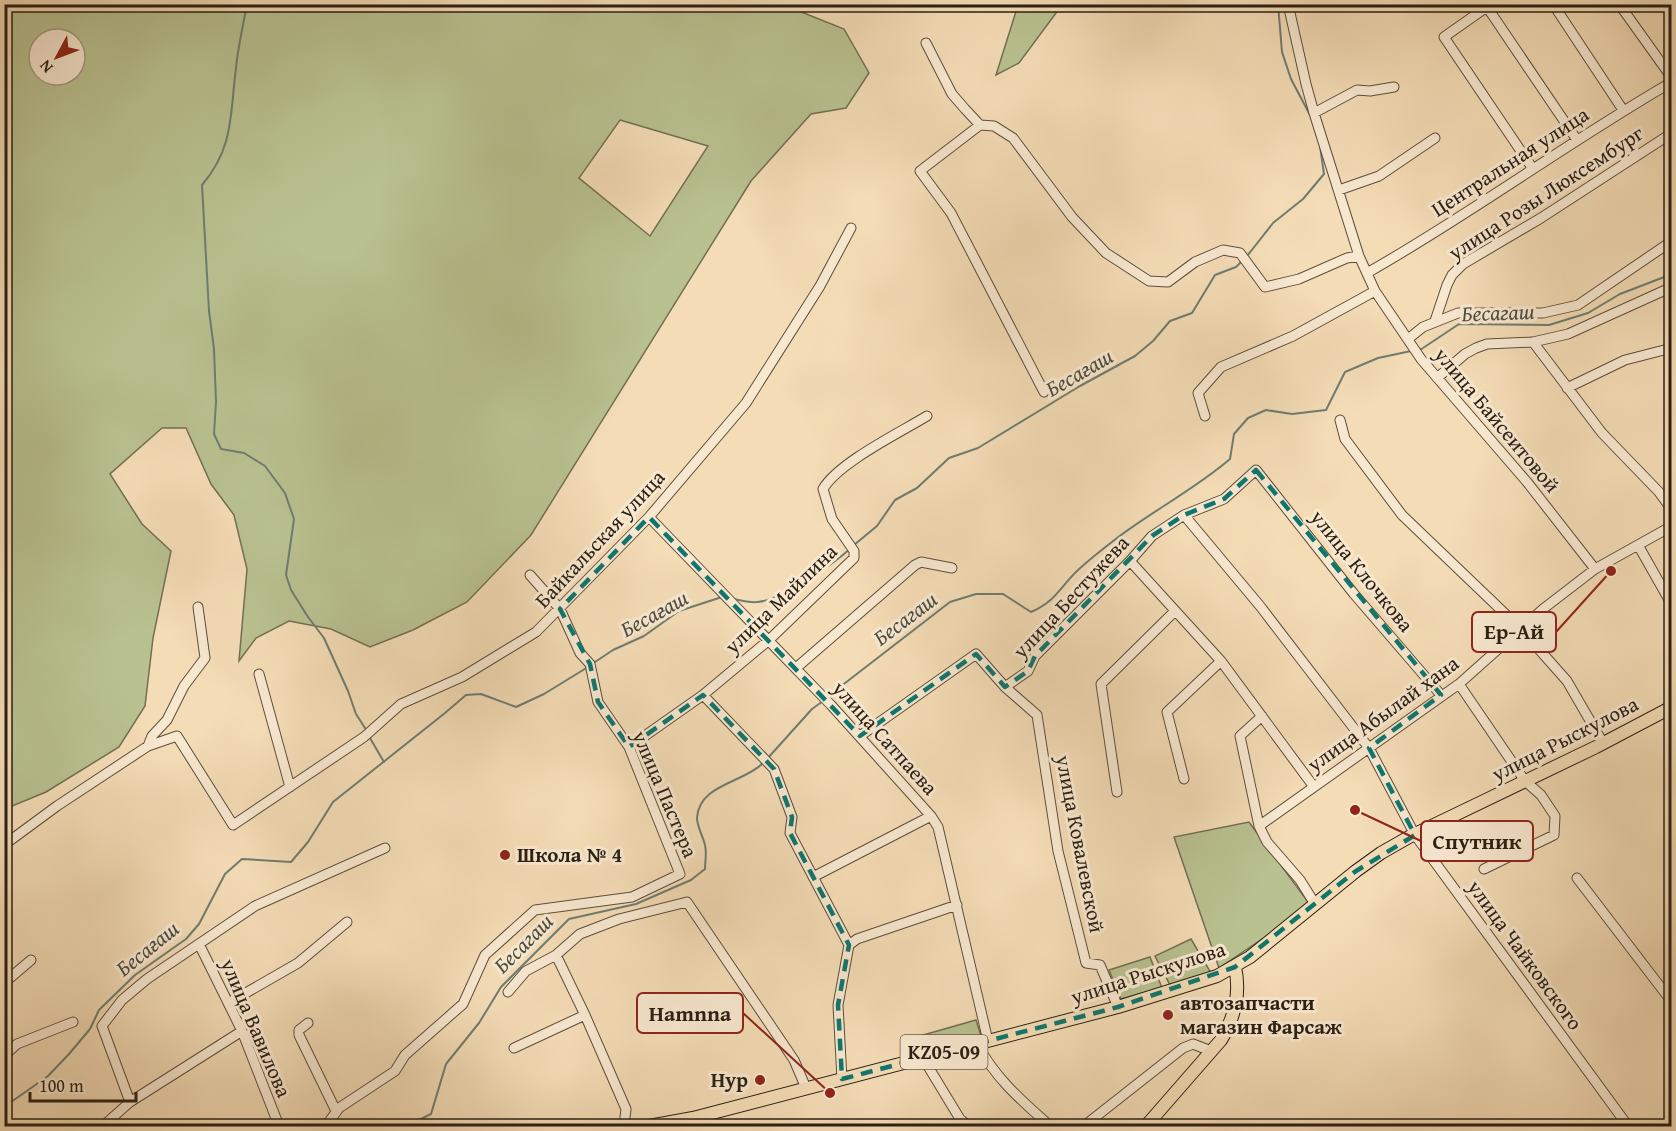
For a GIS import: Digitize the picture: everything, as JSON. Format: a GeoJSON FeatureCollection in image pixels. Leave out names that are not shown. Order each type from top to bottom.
{"type":"FeatureCollection","features":[{"type":"Feature","properties":{"kind":"main road","name":"улица Рыскулова"},"geometry":{"type":"LineString","coordinates":[[649,1126],[694,1122],[806,1088],[1118,1007],[1208,979],[1235,967],[1250,957],[1381,853],[1671,707]]}},
{"type":"Feature","properties":{"kind":"main road"},"geometry":{"type":"LineString","coordinates":[[1146,1126],[1221,1040],[1233,1017],[1238,980],[1235,967]]}},
{"type":"Feature","properties":{"kind":"street","name":"улица Байсеитовой"},"geometry":{"type":"LineString","coordinates":[[1288,4],[1314,113],[1359,256],[1376,291],[1421,359],[1527,482],[1595,569]]}},
{"type":"Feature","properties":{"kind":"street"},"geometry":{"type":"LineString","coordinates":[[1553,4],[1623,110]]}},
{"type":"Feature","properties":{"kind":"street"},"geometry":{"type":"LineString","coordinates":[[1619,4],[1671,80]]}},
{"type":"Feature","properties":{"kind":"street"},"geometry":{"type":"LineString","coordinates":[[1533,169],[1444,37],[1489,6],[1577,140]]}},
{"type":"Feature","properties":{"kind":"street"},"geometry":{"type":"LineString","coordinates":[[926,43],[952,94],[980,125]]}},
{"type":"Feature","properties":{"kind":"street","name":"Центральная улица"},"geometry":{"type":"LineString","coordinates":[[1367,273],[1410,248],[1671,80]]}},
{"type":"Feature","properties":{"kind":"street"},"geometry":{"type":"LineString","coordinates":[[1314,113],[1357,90],[1370,91],[1394,87]]}},
{"type":"Feature","properties":{"kind":"street"},"geometry":{"type":"LineString","coordinates":[[1044,392],[951,213],[920,171],[980,125],[994,126],[1013,138],[1072,217],[1106,253],[1149,281],[1168,282],[1195,262],[1223,250],[1240,254],[1265,287],[1299,279],[1347,258],[1359,256]]}},
{"type":"Feature","properties":{"kind":"street","name":"улица Розы Люксембург"},"geometry":{"type":"LineString","coordinates":[[1435,321],[1447,285],[1452,275],[1463,264],[1541,218],[1671,133]]}},
{"type":"Feature","properties":{"kind":"street"},"geometry":{"type":"LineString","coordinates":[[1339,190],[1379,176],[1435,138]]}},
{"type":"Feature","properties":{"kind":"street","name":"Байкальская улица"},"geometry":{"type":"LineString","coordinates":[[148,746],[177,736],[233,825],[364,737],[401,704],[462,677],[536,632],[650,517],[746,403],[820,286],[851,228]]}},
{"type":"Feature","properties":{"kind":"street"},"geometry":{"type":"LineString","coordinates":[[1409,342],[1435,321],[1458,313],[1543,313],[1578,305],[1671,241]]}},
{"type":"Feature","properties":{"kind":"street"},"geometry":{"type":"LineString","coordinates":[[1437,378],[1465,354],[1476,348],[1487,345],[1533,342],[1568,334],[1671,287]]}},
{"type":"Feature","properties":{"kind":"street"},"geometry":{"type":"LineString","coordinates":[[1205,416],[1198,393],[1221,367],[1293,336],[1376,291]]}},
{"type":"Feature","properties":{"kind":"street"},"geometry":{"type":"LineString","coordinates":[[1533,342],[1602,433],[1659,492],[1671,510]]}},
{"type":"Feature","properties":{"kind":"street"},"geometry":{"type":"LineString","coordinates":[[1567,388],[1625,360],[1671,348]]}},
{"type":"Feature","properties":{"kind":"street","name":"улица Майлина"},"geometry":{"type":"LineString","coordinates":[[629,747],[703,695],[769,640],[854,558],[854,551],[832,519],[823,489],[829,478],[846,465],[927,416]]}},
{"type":"Feature","properties":{"kind":"street"},"geometry":{"type":"LineString","coordinates":[[1340,420],[1345,439],[1402,515],[1521,629],[1567,681],[1603,743]]}},
{"type":"Feature","properties":{"kind":"street","name":"улица Бестужева"},"geometry":{"type":"LineString","coordinates":[[860,736],[976,654],[1005,687],[1028,671],[1035,656],[1152,536],[1184,515],[1224,499],[1256,470]]}},
{"type":"Feature","properties":{"kind":"street","name":"улица Клочкова"},"geometry":{"type":"LineString","coordinates":[[1256,470],[1354,594],[1441,695]]}},
{"type":"Feature","properties":{"kind":"street","name":"улица Чайковского"},"geometry":{"type":"LineString","coordinates":[[1184,515],[1260,606],[1369,748],[1415,835],[1628,1126]]}},
{"type":"Feature","properties":{"kind":"street","name":"улица Сатпаева"},"geometry":{"type":"LineString","coordinates":[[650,517],[831,705],[932,816],[938,827],[957,905],[982,1042],[989,1065],[1009,1089],[1050,1126]]}},
{"type":"Feature","properties":{"kind":"street","name":"улица Абылай хана"},"geometry":{"type":"LineString","coordinates":[[1259,826],[1459,684],[1521,629],[1595,569],[1671,525]]}},
{"type":"Feature","properties":{"kind":"street"},"geometry":{"type":"LineString","coordinates":[[1638,545],[1671,605]]}},
{"type":"Feature","properties":{"kind":"street"},"geometry":{"type":"LineString","coordinates":[[1130,561],[1221,661],[1314,787]]}},
{"type":"Feature","properties":{"kind":"street"},"geometry":{"type":"LineString","coordinates":[[796,668],[915,565],[921,562],[952,568]]}},
{"type":"Feature","properties":{"kind":"street","name":"улица Пастера"},"geometry":{"type":"LineString","coordinates":[[336,1111],[395,1071],[405,1055],[463,1004],[485,955],[535,910],[632,897],[680,874],[629,747],[598,702],[590,664],[580,653],[560,609],[530,575]]}},
{"type":"Feature","properties":{"kind":"street"},"geometry":{"type":"LineString","coordinates":[[4,845],[57,806],[148,746],[152,736],[167,720],[184,686],[205,658],[198,607]]}},
{"type":"Feature","properties":{"kind":"street"},"geometry":{"type":"LineString","coordinates":[[1117,792],[1101,684],[1175,611]]}},
{"type":"Feature","properties":{"kind":"street"},"geometry":{"type":"LineString","coordinates":[[1184,779],[1167,712],[1221,661]]}},
{"type":"Feature","properties":{"kind":"street"},"geometry":{"type":"LineString","coordinates":[[259,674],[290,787]]}},
{"type":"Feature","properties":{"kind":"street"},"geometry":{"type":"LineString","coordinates":[[1459,684],[1525,781],[1541,795],[1555,816],[1554,835],[1484,869]]}},
{"type":"Feature","properties":{"kind":"street","name":"улица Ковалевской"},"geometry":{"type":"LineString","coordinates":[[1005,687],[1037,715],[1058,851],[1086,963],[1100,965],[1118,1007]]}},
{"type":"Feature","properties":{"kind":"street"},"geometry":{"type":"LineString","coordinates":[[703,695],[774,769],[792,817],[790,833],[849,945],[838,1005],[842,1079]]}},
{"type":"Feature","properties":{"kind":"street"},"geometry":{"type":"LineString","coordinates":[[1262,716],[1240,736],[1259,826],[1267,842],[1299,880],[1315,904]]}},
{"type":"Feature","properties":{"kind":"street"},"geometry":{"type":"LineString","coordinates":[[813,878],[932,816]]}},
{"type":"Feature","properties":{"kind":"street"},"geometry":{"type":"LineString","coordinates":[[130,1102],[102,1026],[122,999],[255,906],[385,848]]}},
{"type":"Feature","properties":{"kind":"street"},"geometry":{"type":"LineString","coordinates":[[1577,878],[1671,1002]]}},
{"type":"Feature","properties":{"kind":"street"},"geometry":{"type":"LineString","coordinates":[[508,992],[526,971],[556,955],[580,934],[619,919],[687,902],[794,1060],[806,1088]]}},
{"type":"Feature","properties":{"kind":"street"},"geometry":{"type":"LineString","coordinates":[[849,945],[857,939],[957,905]]}},
{"type":"Feature","properties":{"kind":"street"},"geometry":{"type":"LineString","coordinates":[[230,1002],[298,963],[347,922]]}},
{"type":"Feature","properties":{"kind":"street","name":"улица Вавилова"},"geometry":{"type":"LineString","coordinates":[[199,944],[230,1002],[279,1126]]}},
{"type":"Feature","properties":{"kind":"street"},"geometry":{"type":"LineString","coordinates":[[556,955],[626,1109],[624,1126]]}},
{"type":"Feature","properties":{"kind":"street"},"geometry":{"type":"LineString","coordinates":[[4,982],[31,960]]}},
{"type":"Feature","properties":{"kind":"street"},"geometry":{"type":"LineString","coordinates":[[514,1048],[585,1015]]}},
{"type":"Feature","properties":{"kind":"street"},"geometry":{"type":"LineString","coordinates":[[4,1056],[17,1044],[74,1022]]}},
{"type":"Feature","properties":{"kind":"street"},"geometry":{"type":"LineString","coordinates":[[308,1023],[299,1030],[299,1035],[336,1111],[326,1125],[309,1126]]}},
{"type":"Feature","properties":{"kind":"street"},"geometry":{"type":"LineString","coordinates":[[103,1126],[130,1102],[242,1031]]}},
{"type":"Feature","properties":{"kind":"street"},"geometry":{"type":"LineString","coordinates":[[1084,1126],[1183,1048],[1193,1044],[1211,1051]]}},
{"type":"Feature","properties":{"kind":"street"},"geometry":{"type":"LineString","coordinates":[[923,1058],[960,1119],[968,1126]]}},
{"type":"Feature","properties":{"kind":"highlighted area"},"geometry":{"type":"Polygon","coordinates":[[[1256,470],[1441,695],[1369,748],[1415,835],[1356,871],[1235,967],[1118,1007],[842,1079],[838,1005],[849,945],[790,833],[792,817],[774,769],[703,695],[629,747],[598,702],[590,664],[560,609],[649,517],[860,736],[976,654],[1005,687],[1028,671],[1035,656],[1152,536],[1184,515],[1224,499],[1256,470]]]}},
{"type":"Feature","properties":{"kind":"green space"},"geometry":{"type":"Polygon","coordinates":[[[5,5],[784,5],[844,29],[869,73],[846,108],[811,114],[751,181],[531,535],[467,602],[413,630],[370,647],[331,629],[289,621],[256,638],[239,661],[247,569],[234,515],[211,484],[186,428],[162,428],[110,474],[142,524],[171,551],[153,638],[145,706],[119,747],[46,792],[5,809],[5,5]],[[620,120],[579,178],[650,236],[708,146],[620,120]]]}},
{"type":"Feature","properties":{"kind":"green space"},"geometry":{"type":"Polygon","coordinates":[[[1018,5],[1062,5],[1019,63],[996,75],[1018,5]]]}},
{"type":"Feature","properties":{"kind":"green space"},"geometry":{"type":"Polygon","coordinates":[[[1249,822],[1311,906],[1219,968],[1174,837],[1249,822]]]}},
{"type":"Feature","properties":{"kind":"green space"},"geometry":{"type":"Polygon","coordinates":[[[1191,939],[1211,973],[1170,985],[1155,956],[1191,939]]]}},
{"type":"Feature","properties":{"kind":"green space"},"geometry":{"type":"Polygon","coordinates":[[[1150,957],[1162,988],[1121,999],[1109,970],[1150,957]]]}},
{"type":"Feature","properties":{"kind":"green space"},"geometry":{"type":"Polygon","coordinates":[[[976,1020],[981,1036],[913,1055],[909,1039],[976,1020]]]}},
{"type":"Feature","properties":{"kind":"waterway"},"geometry":{"type":"LineString","coordinates":[[247,4],[238,52],[229,130],[220,158],[202,185],[209,311],[214,349],[216,402],[214,434],[221,449],[244,453],[265,466],[285,493],[294,519],[286,575],[291,590],[324,638],[356,714],[365,728]]}},
{"type":"Feature","properties":{"kind":"waterway","name":"Бесағаш"},"geometry":{"type":"LineString","coordinates":[[1278,4],[1282,52],[1291,79],[1310,115]]}},
{"type":"Feature","properties":{"kind":"waterway","name":"Бесағаш"},"geometry":{"type":"LineString","coordinates":[[1247,256],[1273,223],[1303,199],[1324,174],[1320,146]]}},
{"type":"Feature","properties":{"kind":"waterway","name":"Бесағаш"},"geometry":{"type":"LineString","coordinates":[[854,545],[877,526],[895,500],[917,488],[949,458],[978,448],[1080,386],[1135,356],[1153,341],[1170,321],[1192,313],[1215,275],[1236,267],[1243,260]]}},
{"type":"Feature","properties":{"kind":"waterway","name":"Бесагаш"},"geometry":{"type":"LineString","coordinates":[[1420,350],[1459,324],[1549,325],[1588,313],[1620,294],[1672,274]]}},
{"type":"Feature","properties":{"kind":"waterway","name":"Бесагаш"},"geometry":{"type":"LineString","coordinates":[[827,697],[950,602],[976,594],[1003,594],[1031,612],[1039,608],[1052,598],[1078,570],[1107,546],[1230,459],[1234,434],[1248,418],[1266,410],[1292,414],[1326,410],[1345,372],[1378,358],[1411,351]]}},
{"type":"Feature","properties":{"kind":"waterway","name":"Бесағаш"},"geometry":{"type":"LineString","coordinates":[[733,599],[748,602],[767,600],[792,589],[850,549]]}},
{"type":"Feature","properties":{"kind":"waterway","name":"Бесағаш"},"geometry":{"type":"LineString","coordinates":[[592,664],[613,650],[644,636],[679,611],[722,597]]}},
{"type":"Feature","properties":{"kind":"waterway","name":"Бесағаш"},"geometry":{"type":"LineString","coordinates":[[4,1107],[48,1076],[90,1029],[99,1010],[135,975],[186,939],[199,924],[225,874],[242,859],[291,862],[308,842],[333,802],[466,695],[481,694],[516,707],[544,694],[588,667]]}},
{"type":"Feature","properties":{"kind":"waterway","name":"Бесагаш"},"geometry":{"type":"LineString","coordinates":[[767,759],[812,709],[823,701]]}},
{"type":"Feature","properties":{"kind":"waterway"},"geometry":{"type":"LineString","coordinates":[[370,738],[384,762]]}},
{"type":"Feature","properties":{"kind":"waterway","name":"Бесагаш"},"geometry":{"type":"LineString","coordinates":[[407,1126],[431,1114],[446,1064],[479,1023],[501,987],[569,919],[636,904],[691,880],[705,869],[706,848],[697,821],[700,807],[705,798],[714,791],[755,770],[763,763]]}},
{"type":"Feature","properties":{"kind":"place","name":"Ер-Ай"},"geometry":{"type":"Point","coordinates":[1611,571]}},
{"type":"Feature","properties":{"kind":"place","name":"Спутник"},"geometry":{"type":"Point","coordinates":[1355,810]}},
{"type":"Feature","properties":{"kind":"place","name":"Школа № 4"},"geometry":{"type":"Point","coordinates":[505,855]}},
{"type":"Feature","properties":{"kind":"place","name":"автозапчасти магазин Фарсаж"},"geometry":{"type":"Point","coordinates":[1168,1015]}},
{"type":"Feature","properties":{"kind":"place","name":"Hyp"},"geometry":{"type":"Point","coordinates":[760,1080]}},
{"type":"Feature","properties":{"kind":"place","name":"Hamnna"},"geometry":{"type":"Point","coordinates":[830,1093]}}]}
